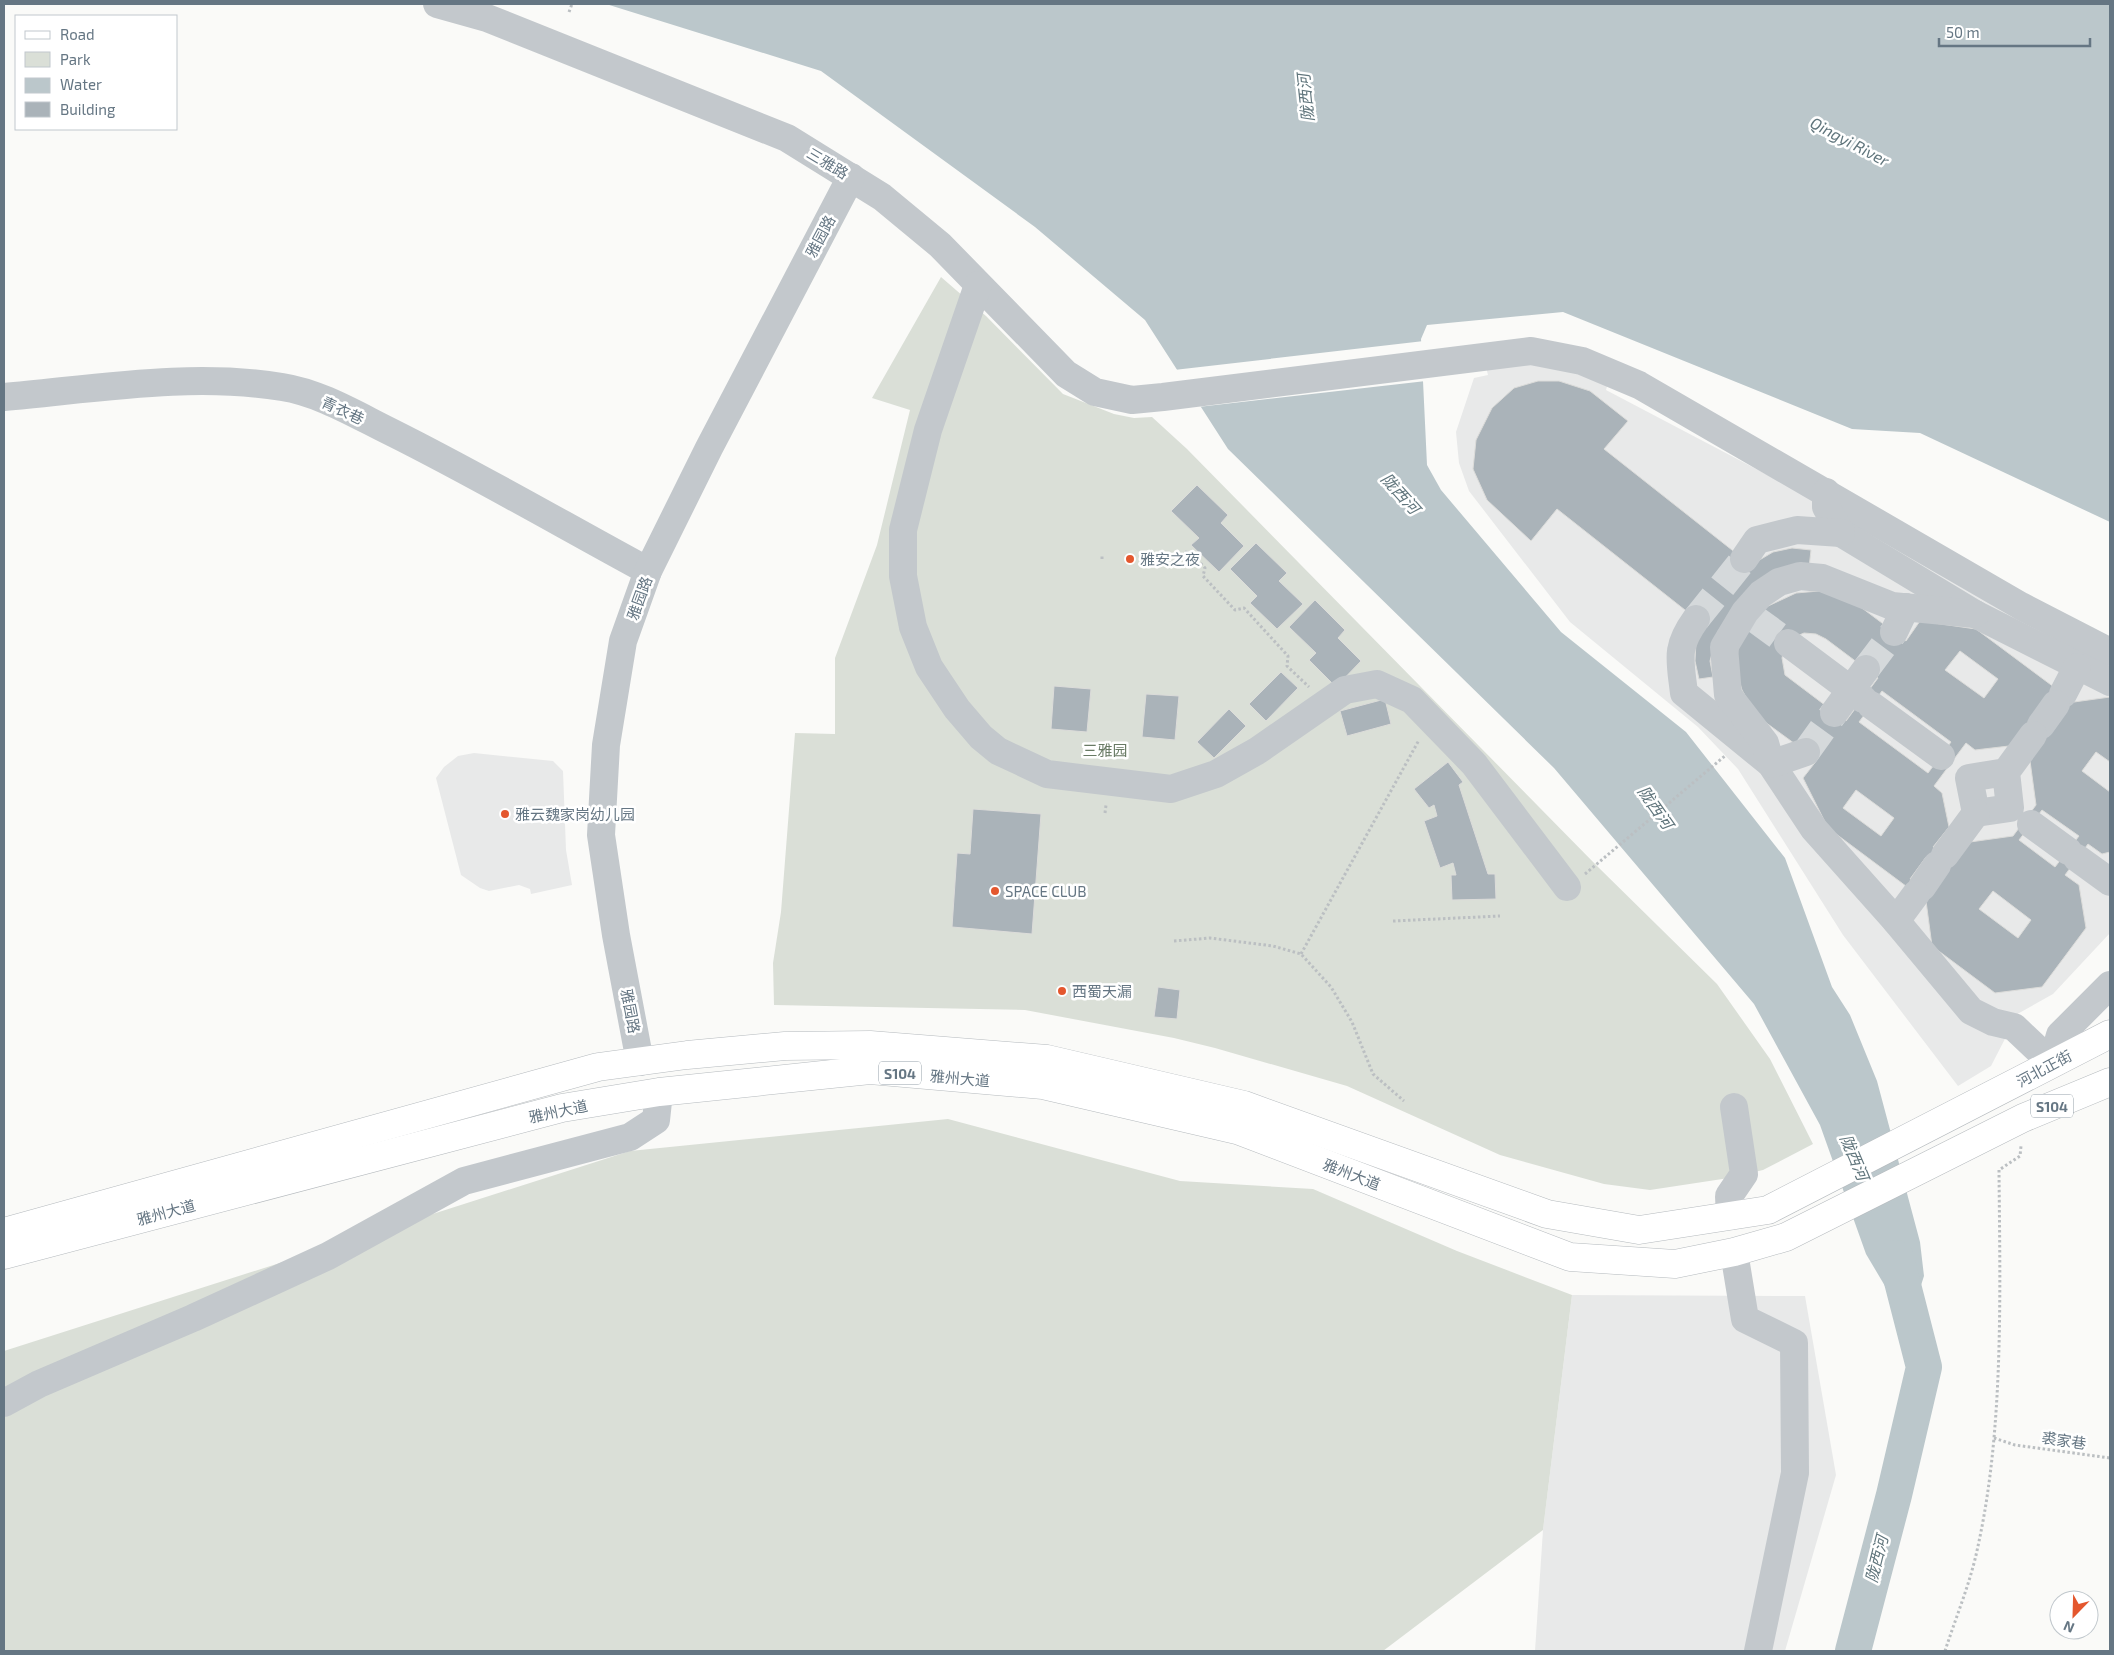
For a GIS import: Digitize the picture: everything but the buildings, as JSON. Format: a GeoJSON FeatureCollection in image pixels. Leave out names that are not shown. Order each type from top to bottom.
{"type":"FeatureCollection","features":[{"type":"Feature","properties":{"kind":"main road","name":"河北正街"},"geometry":{"type":"LineString","coordinates":[[1768,1210],[2110,1034]]}},
{"type":"Feature","properties":{"kind":"main road","name":"雅州大道"},"geometry":{"type":"LineString","coordinates":[[4,1232],[598,1068],[785,1046],[870,1044],[1047,1059],[1244,1105],[1548,1214],[1639,1230],[1768,1210]]}},
{"type":"Feature","properties":{"kind":"main road","name":"雅州大道"},"geometry":{"type":"LineString","coordinates":[[4,1255],[562,1108],[659,1092],[870,1070],[1043,1085],[1237,1130],[1570,1257],[1676,1264],[1734,1252],[1786,1237],[2023,1118]]}},
{"type":"Feature","properties":{"kind":"main road","name":"S104"},"geometry":{"type":"LineString","coordinates":[[2023,1118],[2110,1082]]}},
{"type":"Feature","properties":{"kind":"street","name":"三雅路"},"geometry":{"type":"LineString","coordinates":[[437,4],[486,18],[787,138],[882,197],[940,245],[1066,374],[1095,392],[1132,400],[1163,398],[1531,351],[1582,361],[1639,385],[2021,606],[2110,652]]}},
{"type":"Feature","properties":{"kind":"street","name":"雅园路"},"geometry":{"type":"LineString","coordinates":[[640,1062],[616,935],[601,835],[606,745],[623,641],[648,571],[709,448],[851,177]]}},
{"type":"Feature","properties":{"kind":"street"},"geometry":{"type":"LineString","coordinates":[[978,285],[928,430],[903,530],[903,576],[913,627],[929,667],[957,709],[981,737],[998,751],[1047,774],[1171,789],[1216,774],[1257,751],[1345,690],[1377,684],[1412,700],[1474,764],[1567,887]]}},
{"type":"Feature","properties":{"kind":"street","name":"青衣巷"},"geometry":{"type":"LineString","coordinates":[[4,396],[156,384],[236,380],[284,387],[327,401],[421,448],[648,571]]}},
{"type":"Feature","properties":{"kind":"street"},"geometry":{"type":"LineString","coordinates":[[1826,492],[1826,507],[1840,533]]}},
{"type":"Feature","properties":{"kind":"street"},"geometry":{"type":"LineString","coordinates":[[1744,559],[1757,540],[1797,530],[1840,533],[1975,614],[2110,682]]}},
{"type":"Feature","properties":{"kind":"street"},"geometry":{"type":"LineString","coordinates":[[1771,764],[1766,743],[1728,695],[1724,647],[1750,616],[1761,594],[1779,582],[1800,576],[1822,578],[1892,606],[1975,614]]}},
{"type":"Feature","properties":{"kind":"street"},"geometry":{"type":"LineString","coordinates":[[1894,632],[1906,608]]}},
{"type":"Feature","properties":{"kind":"street"},"geometry":{"type":"LineString","coordinates":[[1696,619],[1679,650],[1684,693],[1771,764],[1814,829],[1896,921],[1971,1011],[1993,1022],[2014,1027],[2052,1063],[2060,1035],[2110,985]]}},
{"type":"Feature","properties":{"kind":"street"},"geometry":{"type":"LineString","coordinates":[[1788,643],[1863,691],[1953,766],[1976,813]]}},
{"type":"Feature","properties":{"kind":"street"},"geometry":{"type":"LineString","coordinates":[[2006,772],[2049,714],[2077,666]]}},
{"type":"Feature","properties":{"kind":"street"},"geometry":{"type":"LineString","coordinates":[[1834,713],[1863,691]]}},
{"type":"Feature","properties":{"kind":"street"},"geometry":{"type":"LineString","coordinates":[[1771,764],[1806,752]]}},
{"type":"Feature","properties":{"kind":"street"},"geometry":{"type":"LineString","coordinates":[[1953,766],[2006,772]]}},
{"type":"Feature","properties":{"kind":"street"},"geometry":{"type":"LineString","coordinates":[[2006,772],[2022,817]]}},
{"type":"Feature","properties":{"kind":"street"},"geometry":{"type":"LineString","coordinates":[[1896,921],[1976,813]]}},
{"type":"Feature","properties":{"kind":"street"},"geometry":{"type":"LineString","coordinates":[[1976,813],[2022,817],[2110,882]]}},
{"type":"Feature","properties":{"kind":"street"},"geometry":{"type":"LineString","coordinates":[[4,1403],[38,1384],[192,1318],[328,1256],[464,1180],[630,1137],[656,1120],[659,1092]]}},
{"type":"Feature","properties":{"kind":"street"},"geometry":{"type":"LineString","coordinates":[[1730,1216],[1729,1196],[1744,1174],[1734,1108]]}},
{"type":"Feature","properties":{"kind":"street"},"geometry":{"type":"LineString","coordinates":[[1734,1252],[1745,1319],[1794,1343],[1795,1472],[1758,1651]]}},
{"type":"Feature","properties":{"kind":"path"},"geometry":{"type":"LineString","coordinates":[[569,12],[572,4]]}},
{"type":"Feature","properties":{"kind":"path"},"geometry":{"type":"LineString","coordinates":[[1185,552],[1191,553],[1205,568],[1202,576],[1235,610],[1244,608],[1288,656],[1287,666],[1325,704]]}},
{"type":"Feature","properties":{"kind":"path"},"geometry":{"type":"LineString","coordinates":[[1302,954],[1430,719]]}},
{"type":"Feature","properties":{"kind":"path"},"geometry":{"type":"LineString","coordinates":[[1597,866],[1726,755]]}},
{"type":"Feature","properties":{"kind":"path"},"geometry":{"type":"LineString","coordinates":[[1106,804],[1106,812]]}},
{"type":"Feature","properties":{"kind":"path"},"geometry":{"type":"LineString","coordinates":[[1393,921],[1500,916]]}},
{"type":"Feature","properties":{"kind":"path"},"geometry":{"type":"LineString","coordinates":[[1174,941],[1210,938],[1273,946],[1302,954],[1331,987],[1352,1022],[1373,1074],[1404,1101]]}},
{"type":"Feature","properties":{"kind":"path"},"geometry":{"type":"LineString","coordinates":[[1946,1651],[1978,1546],[1994,1438],[2000,1278],[1998,1170],[2020,1156],[2023,1118]]}},
{"type":"Feature","properties":{"kind":"path","name":"裘家巷"},"geometry":{"type":"LineString","coordinates":[[1994,1438],[2015,1444],[2110,1458]]}},
{"type":"Feature","properties":{"kind":"shaded area"},"geometry":{"type":"Polygon","coordinates":[[[1534,364],[1583,373],[1608,383],[1606,390],[1840,513],[2110,665],[2110,933],[2053,994],[2012,1017],[2008,1033],[1991,1066],[1958,1086],[1843,935],[1738,769],[1698,727],[1570,622],[1469,491],[1459,463],[1456,432],[1474,378],[1488,375],[1486,367],[1534,364]]]}},
{"type":"Feature","properties":{"kind":"shaded area","name":"雅云魏家岗幼儿园"},"geometry":{"type":"Polygon","coordinates":[[[474,753],[553,761],[563,771],[566,850],[572,885],[531,894],[530,889],[519,885],[489,891],[480,888],[461,875],[436,778],[444,767],[458,756],[474,753]]]}},
{"type":"Feature","properties":{"kind":"shaded area"},"geometry":{"type":"Polygon","coordinates":[[[1572,1295],[1805,1296],[1836,1475],[1785,1651],[1535,1651],[1543,1530],[1572,1295]]]}},
{"type":"Feature","properties":{"kind":"green space","name":"三雅园"},"geometry":{"type":"Polygon","coordinates":[[[941,277],[986,316],[1063,394],[1114,414],[1134,418],[1152,417],[1187,449],[1597,866],[1717,984],[1770,1059],[1813,1144],[1763,1170],[1729,1178],[1650,1190],[1604,1184],[1500,1155],[1347,1086],[1174,1038],[1025,1010],[774,1005],[773,963],[781,912],[795,733],[835,734],[835,658],[877,545],[910,410],[872,398],[941,277]]]}},
{"type":"Feature","properties":{"kind":"green space"},"geometry":{"type":"Polygon","coordinates":[[[948,1119],[1180,1181],[1313,1189],[1457,1251],[1572,1295],[1543,1530],[1383,1651],[4,1651],[4,1351],[630,1151],[948,1119]]]}},
{"type":"Feature","properties":{"kind":"water","name":"Qingyi River"},"geometry":{"type":"Polygon","coordinates":[[[606,4],[2110,4],[2110,522],[1920,433],[1852,429],[1563,312],[1427,325],[1421,339],[1427,465],[1441,490],[1561,632],[1686,732],[1785,858],[1832,987],[1850,1015],[1877,1081],[1920,1242],[1924,1276],[1913,1310],[1885,1286],[1866,1254],[1820,1125],[1754,1004],[1554,768],[1228,449],[1145,320],[1035,227],[821,71],[606,4]]]}},
{"type":"Feature","properties":{"kind":"pier"},"geometry":{"type":"Polygon","coordinates":[[[1424,341],[1426,381],[1198,407],[1174,370],[1424,341]]]}},
{"type":"Feature","properties":{"kind":"waterway","name":"陇西河"},"geometry":{"type":"LineString","coordinates":[[1853,1651],[1894,1495],[1924,1367],[1896,1258]]}},
{"type":"Feature","properties":{"kind":"tunnel"},"geometry":{"type":"LineString","coordinates":[[1696,619],[1744,559]]}},
{"type":"Feature","properties":{"kind":"tunnel"},"geometry":{"type":"LineString","coordinates":[[1755,619],[1788,643]]}},
{"type":"Feature","properties":{"kind":"tunnel"},"geometry":{"type":"LineString","coordinates":[[1866,669],[1894,632]]}},
{"type":"Feature","properties":{"kind":"tunnel"},"geometry":{"type":"LineString","coordinates":[[1806,752],[1834,713]]}},
{"type":"Feature","properties":{"kind":"place","name":"雅安之夜"},"geometry":{"type":"Point","coordinates":[1130,559]}},
{"type":"Feature","properties":{"kind":"place","name":"雅云魏家岗幼儿园"},"geometry":{"type":"Point","coordinates":[505,814]}},
{"type":"Feature","properties":{"kind":"place","name":"SPACE CLUB"},"geometry":{"type":"Point","coordinates":[995,891]}},
{"type":"Feature","properties":{"kind":"place","name":"西蜀天漏"},"geometry":{"type":"Point","coordinates":[1062,991]}}]}
